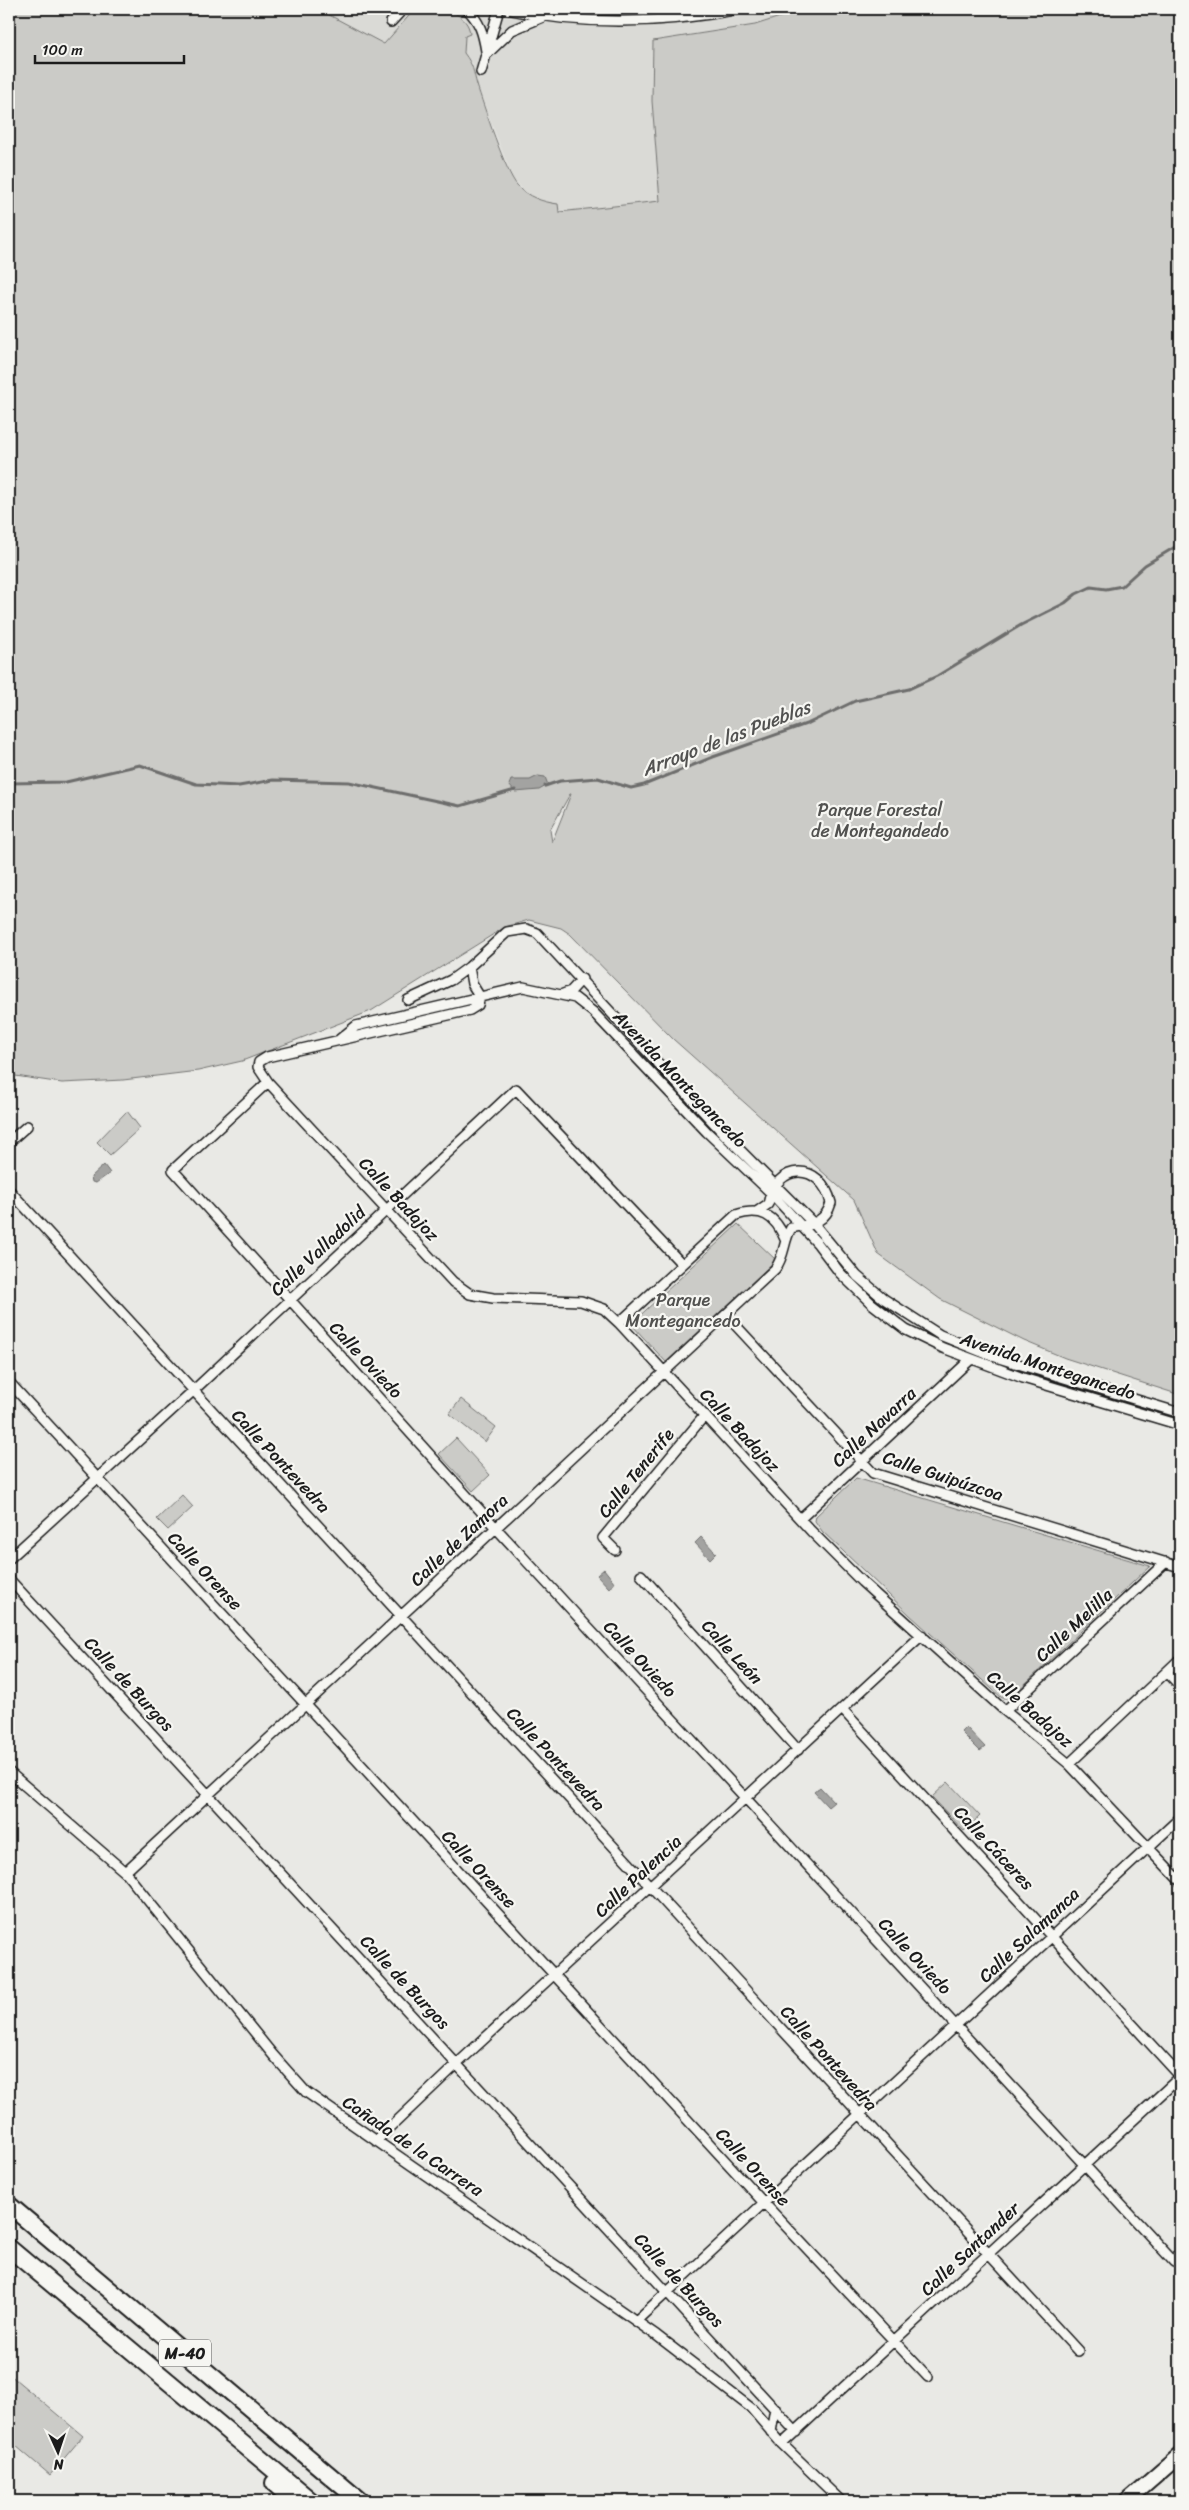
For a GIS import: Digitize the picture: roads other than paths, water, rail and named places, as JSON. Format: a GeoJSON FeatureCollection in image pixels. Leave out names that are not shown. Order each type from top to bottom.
{"type":"FeatureCollection","features":[{"type":"Feature","properties":{"kind":"highway","name":"M-40"},"geometry":{"type":"LineString","coordinates":[[9,2205],[360,2501]]}},
{"type":"Feature","properties":{"kind":"highway","name":"M-40"},"geometry":{"type":"LineString","coordinates":[[9,2248],[311,2501]]}},
{"type":"Feature","properties":{"kind":"highway"},"geometry":{"type":"LineString","coordinates":[[243,2445],[255,2465],[293,2501]]}},
{"type":"Feature","properties":{"kind":"main road"},"geometry":{"type":"LineString","coordinates":[[1127,2501],[1180,2455]]}},
{"type":"Feature","properties":{"kind":"street"},"geometry":{"type":"LineString","coordinates":[[391,22],[402,9]]}},
{"type":"Feature","properties":{"kind":"street"},"geometry":{"type":"LineString","coordinates":[[467,9],[477,19],[484,34],[486,55]]}},
{"type":"Feature","properties":{"kind":"street"},"geometry":{"type":"LineString","coordinates":[[481,72],[499,9]]}},
{"type":"Feature","properties":{"kind":"street"},"geometry":{"type":"LineString","coordinates":[[506,9],[544,17],[607,21],[655,20],[739,9]]}},
{"type":"Feature","properties":{"kind":"street"},"geometry":{"type":"LineString","coordinates":[[486,55],[512,30],[544,17]]}},
{"type":"Feature","properties":{"kind":"street","name":"Avenida Montegancedo"},"geometry":{"type":"LineString","coordinates":[[408,1000],[437,988],[469,967],[507,932],[526,929],[537,933],[548,942],[773,1188],[801,1226],[840,1273],[870,1303],[906,1330],[971,1359],[1022,1378],[1180,1425]]}},
{"type":"Feature","properties":{"kind":"street"},"geometry":{"type":"LineString","coordinates":[[469,967],[472,984],[480,997]]}},
{"type":"Feature","properties":{"kind":"street"},"geometry":{"type":"LineString","coordinates":[[563,994],[571,991],[582,979]]}},
{"type":"Feature","properties":{"kind":"street","name":"Avenida Montegancedo"},"geometry":{"type":"LineString","coordinates":[[258,1064],[267,1058],[340,1039],[470,1010],[478,1005],[480,997],[523,987],[575,998],[593,1012],[707,1132],[814,1224],[858,1276],[884,1298],[940,1334],[992,1356],[1180,1413]]}},
{"type":"Feature","properties":{"kind":"street","name":"Calle Badajoz"},"geometry":{"type":"LineString","coordinates":[[258,1064],[268,1082],[454,1282],[470,1294],[493,1298],[581,1301],[604,1309],[620,1323],[800,1519],[862,1582],[1006,1711],[1069,1764],[1150,1847],[1180,1881]]}},
{"type":"Feature","properties":{"kind":"street","name":"Calle Oviedo"},"geometry":{"type":"LineString","coordinates":[[268,1082],[173,1170],[288,1300],[496,1528],[747,1797],[1174,2262]]}},
{"type":"Feature","properties":{"kind":"street","name":"Calle Valladolid"},"geometry":{"type":"LineString","coordinates":[[9,1559],[194,1390],[288,1300],[516,1089],[682,1264]]}},
{"type":"Feature","properties":{"kind":"street"},"geometry":{"type":"LineString","coordinates":[[9,1142],[27,1126]]}},
{"type":"Feature","properties":{"kind":"street"},"geometry":{"type":"LineString","coordinates":[[620,1323],[732,1218],[742,1213],[758,1211],[768,1204],[773,1188],[787,1174],[802,1171],[810,1174],[821,1183],[826,1189],[831,1203],[826,1215],[814,1224],[791,1228],[785,1239]]}},
{"type":"Feature","properties":{"kind":"street","name":"Calle Pontevedra"},"geometry":{"type":"LineString","coordinates":[[9,1190],[651,1886],[859,2116],[1078,2351]]}},
{"type":"Feature","properties":{"kind":"street"},"geometry":{"type":"LineString","coordinates":[[758,1211],[773,1218],[785,1239]]}},
{"type":"Feature","properties":{"kind":"street","name":"Calle de Zamora"},"geometry":{"type":"LineString","coordinates":[[125,1872],[775,1269],[785,1250],[785,1239]]}},
{"type":"Feature","properties":{"kind":"street","name":"Calle Guipúzcoa"},"geometry":{"type":"LineString","coordinates":[[726,1315],[873,1473],[1180,1567]]}},
{"type":"Feature","properties":{"kind":"street","name":"Calle Navarra"},"geometry":{"type":"LineString","coordinates":[[800,1519],[971,1359]]}},
{"type":"Feature","properties":{"kind":"street","name":"Calle Orense"},"geometry":{"type":"LineString","coordinates":[[9,1382],[554,1976],[893,2342],[928,2377]]}},
{"type":"Feature","properties":{"kind":"street","name":"Calle Tenerife"},"geometry":{"type":"LineString","coordinates":[[615,1550],[603,1538],[705,1415]]}},
{"type":"Feature","properties":{"kind":"street","name":"Calle Melilla"},"geometry":{"type":"LineString","coordinates":[[1006,1711],[1166,1562]]}},
{"type":"Feature","properties":{"kind":"street","name":"Calle León"},"geometry":{"type":"LineString","coordinates":[[641,1575],[798,1750]]}},
{"type":"Feature","properties":{"kind":"street","name":"Calle de Burgos"},"geometry":{"type":"LineString","coordinates":[[9,1579],[210,1794],[796,2432]]}},
{"type":"Feature","properties":{"kind":"street","name":"Calle Palencia"},"geometry":{"type":"LineString","coordinates":[[376,2141],[922,1635]]}},
{"type":"Feature","properties":{"kind":"street"},"geometry":{"type":"LineString","coordinates":[[1069,1764],[1180,1660]]}},
{"type":"Feature","properties":{"kind":"street"},"geometry":{"type":"LineString","coordinates":[[1167,1672],[1180,1686]]}},
{"type":"Feature","properties":{"kind":"street","name":"Calle Cáceres"},"geometry":{"type":"LineString","coordinates":[[842,1709],[1053,1935],[1180,2077]]}},
{"type":"Feature","properties":{"kind":"street","name":"Cañada de la Carrera"},"geometry":{"type":"LineString","coordinates":[[9,1772],[125,1872],[273,2055],[306,2092],[473,2206],[636,2321],[750,2408],[782,2444],[841,2501]]}},
{"type":"Feature","properties":{"kind":"street","name":"Calle Salamanca"},"geometry":{"type":"LineString","coordinates":[[636,2321],[1180,1818]]}},
{"type":"Feature","properties":{"kind":"street","name":"Calle Santander"},"geometry":{"type":"LineString","coordinates":[[782,2444],[1180,2077]]}},
{"type":"Feature","properties":{"kind":"street"},"geometry":{"type":"LineString","coordinates":[[772,2432],[775,2408]]}},
{"type":"Feature","properties":{"kind":"waterway","name":"Arroyo de las Pueblas"},"geometry":{"type":"LineString","coordinates":[[545,786],[560,781],[598,778],[631,788],[644,785],[713,757],[809,723],[855,701],[909,689],[937,676],[1021,625],[1065,603],[1076,594],[1091,587],[1106,589],[1122,586],[1145,565],[1180,544]]}},
{"type":"Feature","properties":{"kind":"waterway","name":"Arroyo de las Pueblas"},"geometry":{"type":"LineString","coordinates":[[9,783],[66,782],[140,765],[196,784],[239,786],[273,780],[349,782],[460,806],[515,790]]}},
{"type":"Feature","properties":{"kind":"park label","name":"Parque Forestal de Montegandedo"},"geometry":{"type":"Point","coordinates":[880,820]}},
{"type":"Feature","properties":{"kind":"park label","name":"Parque Montegancedo"},"geometry":{"type":"Point","coordinates":[683,1310]}}]}
